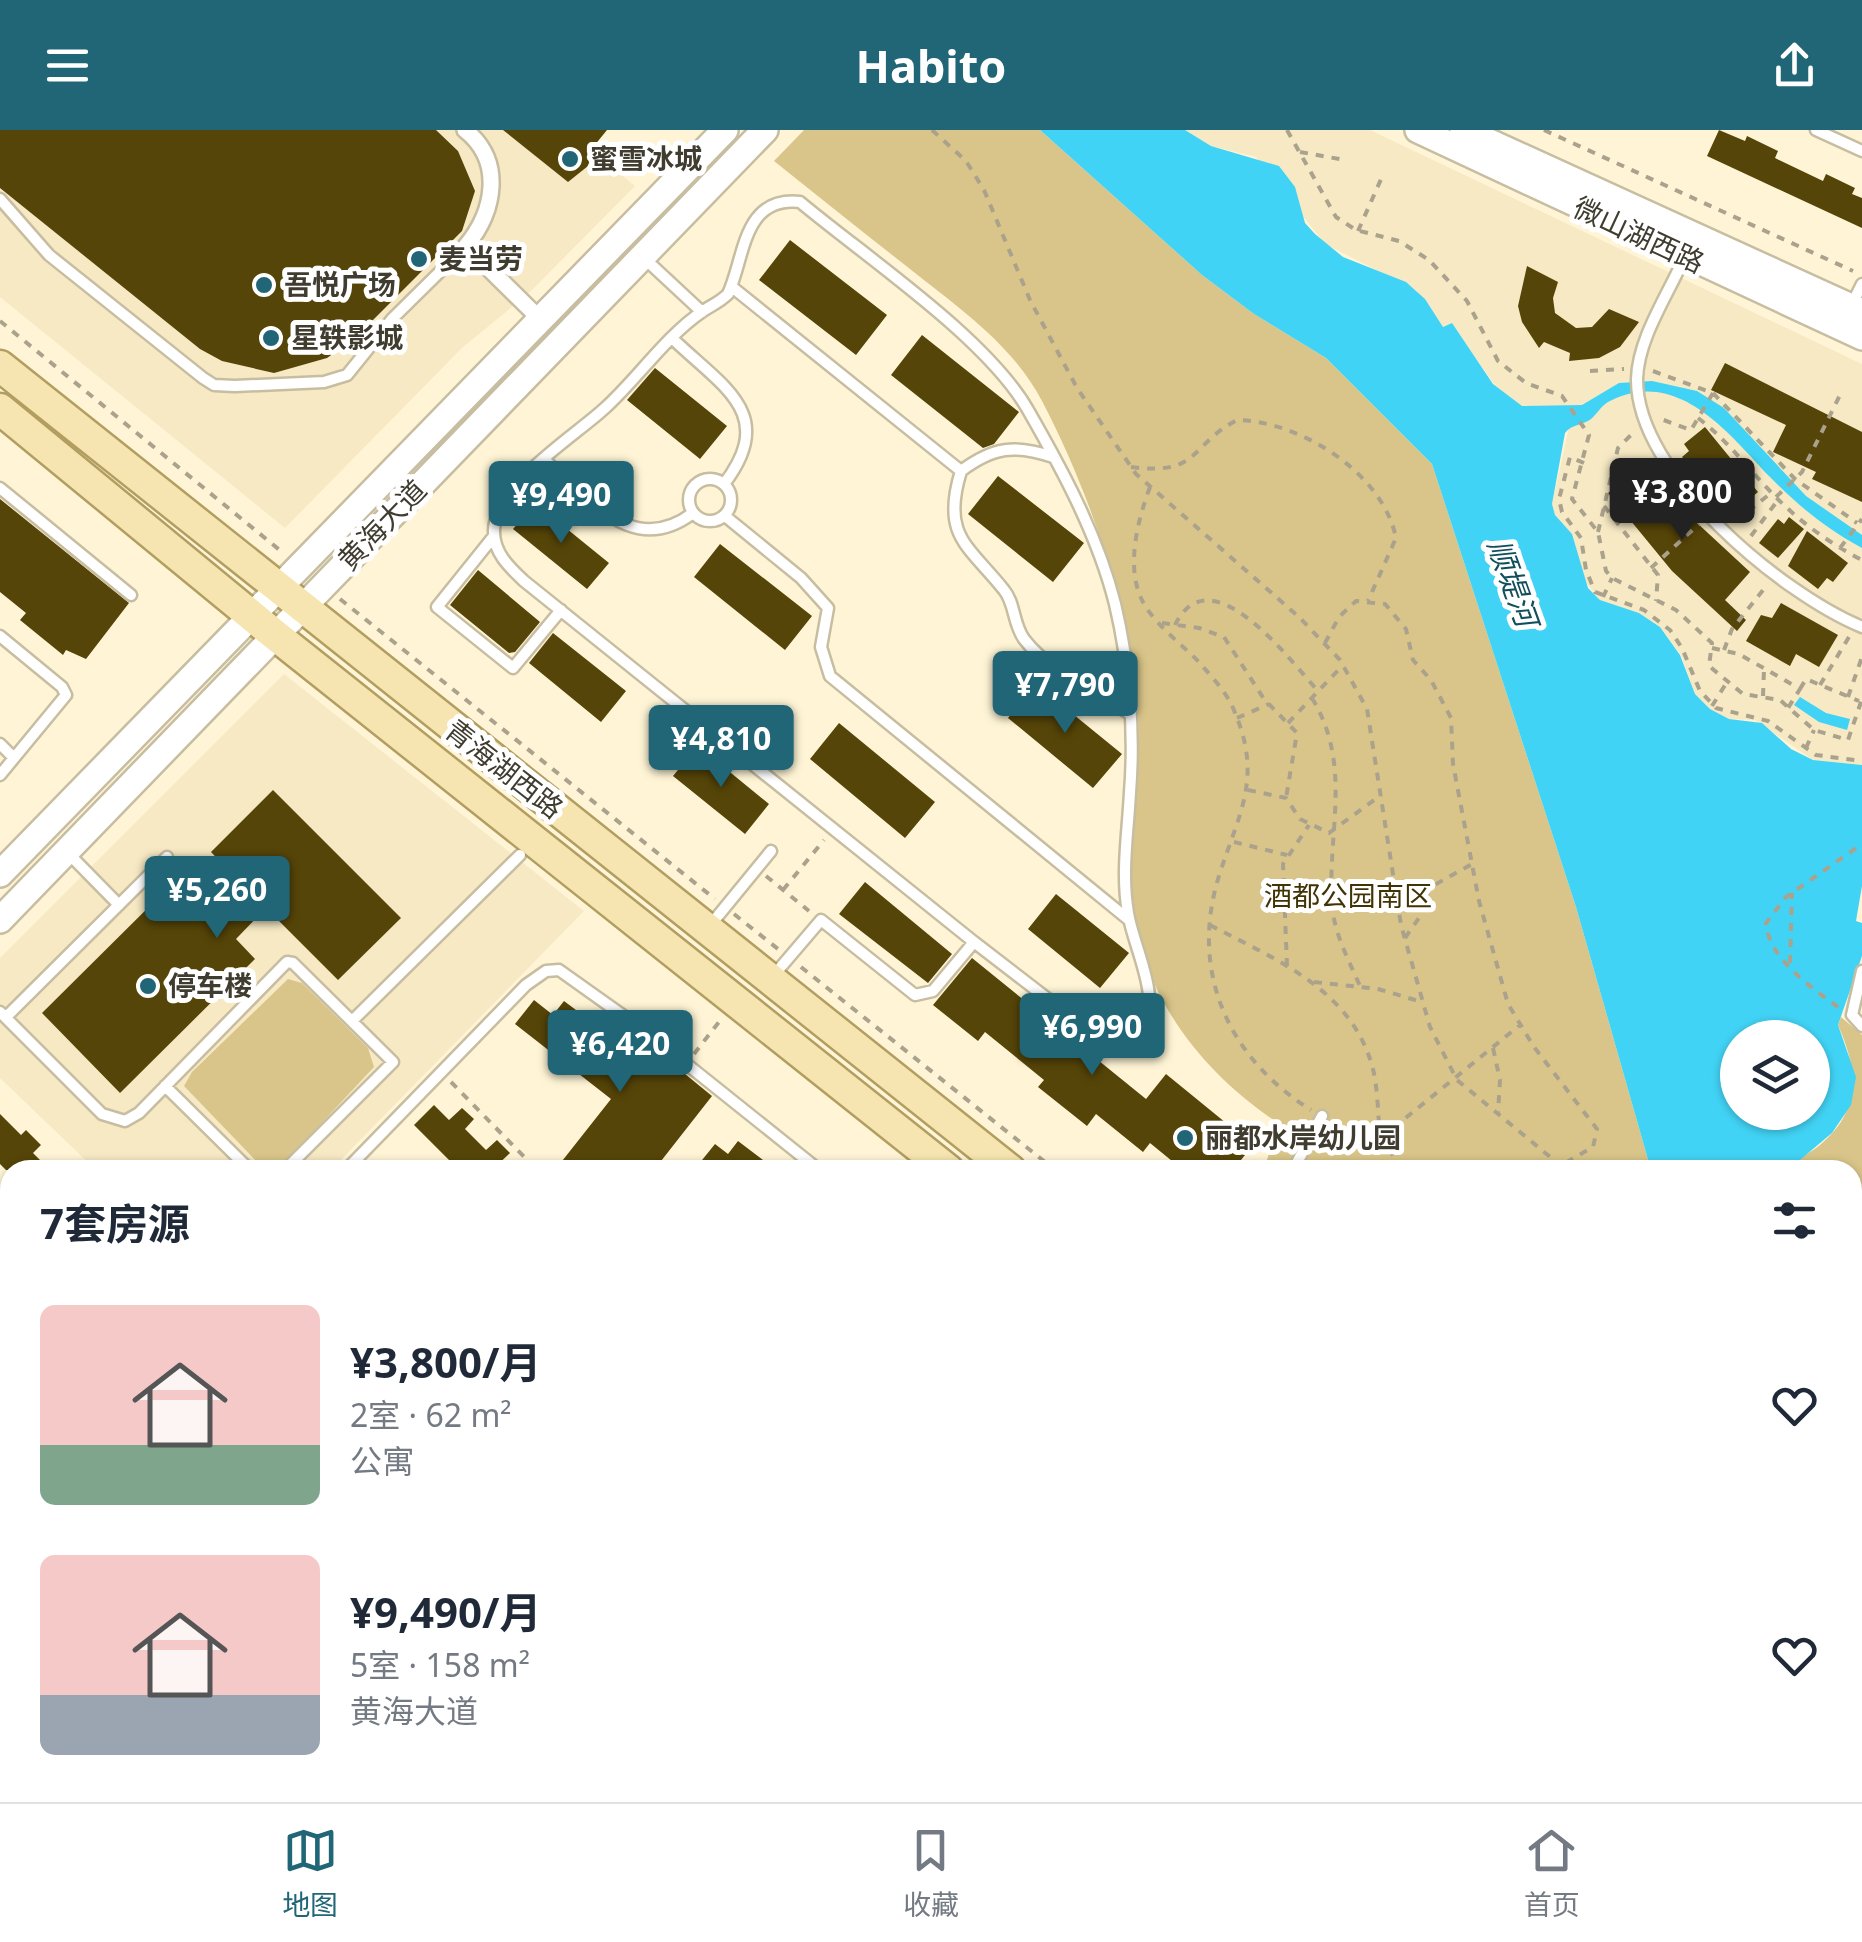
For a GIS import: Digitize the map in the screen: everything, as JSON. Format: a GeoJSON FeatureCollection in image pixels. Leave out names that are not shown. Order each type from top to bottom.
{"type":"FeatureCollection","features":[{"type":"Feature","properties":{"kind":"main road","name":"青海湖西路"},"geometry":{"type":"LineString","coordinates":[[0,366],[276,588],[312,597],[388,676],[716,918],[999,1160]]}},
{"type":"Feature","properties":{"kind":"main road","name":"青海湖西路"},"geometry":{"type":"LineString","coordinates":[[0,408],[250,615],[935,1160]]}},
{"type":"Feature","properties":{"kind":"street"},"geometry":{"type":"LineString","coordinates":[[464,130],[481,143],[490,182],[490,211],[466,246],[540,319]]}},
{"type":"Feature","properties":{"kind":"street","name":"黄海大道"},"geometry":{"type":"LineString","coordinates":[[0,874],[725,130]]}},
{"type":"Feature","properties":{"kind":"street","name":"黄海大道"},"geometry":{"type":"LineString","coordinates":[[0,920],[765,130]]}},
{"type":"Feature","properties":{"kind":"street","name":"微山湖西路"},"geometry":{"type":"LineString","coordinates":[[1418,130],[1690,246],[1858,301]]}},
{"type":"Feature","properties":{"kind":"street","name":"微山湖西路"},"geometry":{"type":"LineString","coordinates":[[1464,130],[1862,337]]}},
{"type":"Feature","properties":{"kind":"lane"},"geometry":{"type":"LineString","coordinates":[[1816,130],[1862,151]]}},
{"type":"Feature","properties":{"kind":"lane"},"geometry":{"type":"LineString","coordinates":[[0,199],[49,256],[203,378],[224,386],[324,382],[346,375],[393,318],[466,246]]}},
{"type":"Feature","properties":{"kind":"lane"},"geometry":{"type":"LineString","coordinates":[[494,536],[510,568],[1105,1043],[1117,1048],[1131,1043],[1144,1031],[1148,994],[1123,886],[1131,789],[1130,714],[1111,592],[1053,456],[1002,369],[800,202],[778,202],[758,216],[744,237],[732,287],[720,302],[702,312],[604,409],[566,436],[543,460],[505,502],[497,516],[494,536],[437,608],[513,668],[561,610]]}},
{"type":"Feature","properties":{"kind":"lane"},"geometry":{"type":"LineString","coordinates":[[1690,246],[1638,370],[1645,419],[1659,448],[1709,514],[1742,548],[1774,576],[1859,626]]}},
{"type":"Feature","properties":{"kind":"lane"},"geometry":{"type":"LineString","coordinates":[[642,257],[702,312]]}},
{"type":"Feature","properties":{"kind":"lane"},"geometry":{"type":"LineString","coordinates":[[732,287],[960,471]]}},
{"type":"Feature","properties":{"kind":"lane"},"geometry":{"type":"LineString","coordinates":[[674,340],[743,408],[749,425],[747,444],[724,484]]}},
{"type":"Feature","properties":{"kind":"lane"},"geometry":{"type":"LineString","coordinates":[[1053,456],[1015,446],[998,448],[960,471],[952,507],[956,531],[968,552],[1009,596],[1022,636],[1035,652],[1130,714]]}},
{"type":"Feature","properties":{"kind":"lane"},"geometry":{"type":"LineString","coordinates":[[543,460],[630,530],[655,532],[694,514]]}},
{"type":"Feature","properties":{"kind":"lane"},"geometry":{"type":"LineString","coordinates":[[711,479],[724,484],[732,503],[725,516],[705,521],[694,514],[689,500],[698,482],[711,479]]}},
{"type":"Feature","properties":{"kind":"lane"},"geometry":{"type":"LineString","coordinates":[[0,488],[131,595]]}},
{"type":"Feature","properties":{"kind":"lane"},"geometry":{"type":"LineString","coordinates":[[154,535],[175,506]]}},
{"type":"Feature","properties":{"kind":"lane"},"geometry":{"type":"LineString","coordinates":[[725,516],[800,578],[828,608],[821,647],[830,676],[1129,920]]}},
{"type":"Feature","properties":{"kind":"lane"},"geometry":{"type":"LineString","coordinates":[[0,636],[62,686],[66,695],[0,775]]}},
{"type":"Feature","properties":{"kind":"lane"},"geometry":{"type":"LineString","coordinates":[[365,707],[388,676]]}},
{"type":"Feature","properties":{"kind":"lane"},"geometry":{"type":"LineString","coordinates":[[0,744],[14,758]]}},
{"type":"Feature","properties":{"kind":"lane"},"geometry":{"type":"LineString","coordinates":[[716,918],[771,851]]}},
{"type":"Feature","properties":{"kind":"lane"},"geometry":{"type":"LineString","coordinates":[[66,852],[120,904]]}},
{"type":"Feature","properties":{"kind":"lane"},"geometry":{"type":"LineString","coordinates":[[352,1021],[520,854]]}},
{"type":"Feature","properties":{"kind":"lane"},"geometry":{"type":"LineString","coordinates":[[167,857],[3,1014],[108,1119],[132,1118],[287,962],[393,1062],[295,1160]]}},
{"type":"Feature","properties":{"kind":"lane"},"geometry":{"type":"LineString","coordinates":[[780,969],[821,920],[915,995],[933,991],[974,942]]}},
{"type":"Feature","properties":{"kind":"lane"},"geometry":{"type":"LineString","coordinates":[[1862,970],[1852,1016],[1862,1026]]}},
{"type":"Feature","properties":{"kind":"lane"},"geometry":{"type":"LineString","coordinates":[[356,1160],[526,985],[546,971],[570,974],[807,1160]]}},
{"type":"Feature","properties":{"kind":"lane"},"geometry":{"type":"LineString","coordinates":[[165,1086],[240,1160]]}},
{"type":"Feature","properties":{"kind":"lane"},"geometry":{"type":"LineString","coordinates":[[1298,1160],[1322,1116]]}},
{"type":"Feature","properties":{"kind":"path"},"geometry":{"type":"LineString","coordinates":[[932,130],[966,161],[984,190],[1039,318],[1077,388],[1131,466],[1150,488],[1325,643],[1343,665],[1367,709],[1405,938],[1423,1002],[1457,1080],[1554,1160]]}},
{"type":"Feature","properties":{"kind":"path"},"geometry":{"type":"LineString","coordinates":[[1287,130],[1336,218],[1358,230],[1400,241],[1428,260],[1468,301],[1483,338],[1504,367],[1526,382],[1562,396],[1587,430],[1590,445],[1572,499]]}},
{"type":"Feature","properties":{"kind":"path"},"geometry":{"type":"LineString","coordinates":[[1544,130],[1862,274]]}},
{"type":"Feature","properties":{"kind":"path"},"geometry":{"type":"LineString","coordinates":[[1298,152],[1345,160]]}},
{"type":"Feature","properties":{"kind":"path"},"geometry":{"type":"LineString","coordinates":[[1358,230],[1382,178]]}},
{"type":"Feature","properties":{"kind":"path"},"geometry":{"type":"LineString","coordinates":[[0,322],[298,566]]}},
{"type":"Feature","properties":{"kind":"path"},"geometry":{"type":"LineString","coordinates":[[1590,371],[1638,370],[1672,375],[1712,395],[1794,480],[1858,523],[1840,548]]}},
{"type":"Feature","properties":{"kind":"path"},"geometry":{"type":"LineString","coordinates":[[1724,530],[1794,480],[1841,393]]}},
{"type":"Feature","properties":{"kind":"path"},"geometry":{"type":"LineString","coordinates":[[1712,395],[1691,430],[1664,420],[1645,419],[1618,448],[1598,532],[1604,564],[1612,578],[1686,618],[1712,648],[1764,668],[1800,689]]}},
{"type":"Feature","properties":{"kind":"path"},"geometry":{"type":"LineString","coordinates":[[1698,418],[1722,437],[1775,497],[1840,548],[1862,560]]}},
{"type":"Feature","properties":{"kind":"path"},"geometry":{"type":"LineString","coordinates":[[1131,466],[1169,468],[1191,461],[1237,420],[1280,428],[1344,461],[1376,488],[1396,538],[1368,601]]}},
{"type":"Feature","properties":{"kind":"path"},"geometry":{"type":"LineString","coordinates":[[1584,463],[1570,457],[1560,503],[1581,538],[1590,582],[1603,598],[1644,610],[1670,630],[1712,706],[1733,716],[1760,718],[1805,750],[1831,759],[1862,761]]}},
{"type":"Feature","properties":{"kind":"path"},"geometry":{"type":"LineString","coordinates":[[1150,488],[1138,519],[1136,576],[1142,600],[1214,679],[1236,718],[1245,748],[1248,790],[1234,842],[1219,875],[1209,925],[1209,959],[1218,1007],[1238,1039],[1271,1076],[1322,1116],[1380,1138]]}},
{"type":"Feature","properties":{"kind":"path"},"geometry":{"type":"LineString","coordinates":[[1742,548],[1775,497]]}},
{"type":"Feature","properties":{"kind":"path"},"geometry":{"type":"LineString","coordinates":[[1572,499],[1598,532]]}},
{"type":"Feature","properties":{"kind":"path"},"geometry":{"type":"LineString","coordinates":[[1560,503],[1572,499]]}},
{"type":"Feature","properties":{"kind":"path"},"geometry":{"type":"LineString","coordinates":[[1604,506],[1658,574],[1656,601]]}},
{"type":"Feature","properties":{"kind":"path"},"geometry":{"type":"LineString","coordinates":[[1651,568],[1709,514]]}},
{"type":"Feature","properties":{"kind":"path"},"geometry":{"type":"LineString","coordinates":[[1724,650],[1732,629],[1774,576]]}},
{"type":"Feature","properties":{"kind":"path"},"geometry":{"type":"LineString","coordinates":[[1603,598],[1612,578]]}},
{"type":"Feature","properties":{"kind":"path"},"geometry":{"type":"LineString","coordinates":[[312,597],[780,969],[1041,1160]]}},
{"type":"Feature","properties":{"kind":"path"},"geometry":{"type":"LineString","coordinates":[[1176,624],[1187,604],[1198,598],[1220,601],[1252,622],[1318,691]]}},
{"type":"Feature","properties":{"kind":"path"},"geometry":{"type":"LineString","coordinates":[[1325,643],[1346,608],[1356,601],[1385,604],[1399,617],[1413,660],[1430,680],[1451,718],[1453,764],[1498,979],[1520,1025],[1596,1129],[1593,1147],[1568,1160]]}},
{"type":"Feature","properties":{"kind":"path"},"geometry":{"type":"LineString","coordinates":[[1162,623],[1224,638],[1269,704],[1288,723],[1298,741],[1286,798]]}},
{"type":"Feature","properties":{"kind":"path"},"geometry":{"type":"LineString","coordinates":[[1820,686],[1859,626]]}},
{"type":"Feature","properties":{"kind":"path"},"geometry":{"type":"LineString","coordinates":[[1712,648],[1709,666],[1727,682],[1744,694],[1763,696],[1788,708],[1814,730],[1848,740],[1862,699],[1806,679],[1788,708]]}},
{"type":"Feature","properties":{"kind":"path"},"geometry":{"type":"LineString","coordinates":[[1849,694],[1862,657]]}},
{"type":"Feature","properties":{"kind":"path"},"geometry":{"type":"LineString","coordinates":[[1288,723],[1343,665]]}},
{"type":"Feature","properties":{"kind":"path"},"geometry":{"type":"LineString","coordinates":[[1763,696],[1764,668]]}},
{"type":"Feature","properties":{"kind":"path"},"geometry":{"type":"LineString","coordinates":[[1712,706],[1727,682]]}},
{"type":"Feature","properties":{"kind":"path"},"geometry":{"type":"LineString","coordinates":[[1312,698],[1332,741],[1338,774],[1332,906],[1360,986]]}},
{"type":"Feature","properties":{"kind":"path"},"geometry":{"type":"LineString","coordinates":[[1236,718],[1269,704]]}},
{"type":"Feature","properties":{"kind":"path"},"geometry":{"type":"LineString","coordinates":[[1805,750],[1814,730]]}},
{"type":"Feature","properties":{"kind":"path"},"geometry":{"type":"LineString","coordinates":[[1248,790],[1286,798],[1309,824],[1329,832],[1338,830],[1382,795]]}},
{"type":"Feature","properties":{"kind":"path"},"geometry":{"type":"LineString","coordinates":[[1287,966],[1283,864],[1309,824]]}},
{"type":"Feature","properties":{"kind":"path"},"geometry":{"type":"LineString","coordinates":[[783,890],[834,829]]}},
{"type":"Feature","properties":{"kind":"path"},"geometry":{"type":"LineString","coordinates":[[1234,842],[1287,855]]}},
{"type":"Feature","properties":{"kind":"path"},"geometry":{"type":"LineString","coordinates":[[1845,1013],[1774,948],[1766,924],[1777,905],[1862,844]]}},
{"type":"Feature","properties":{"kind":"path"},"geometry":{"type":"LineString","coordinates":[[1405,938],[1423,912],[1428,888],[1473,864]]}},
{"type":"Feature","properties":{"kind":"path"},"geometry":{"type":"LineString","coordinates":[[756,868],[821,920]]}},
{"type":"Feature","properties":{"kind":"path"},"geometry":{"type":"LineString","coordinates":[[1790,966],[1792,893]]}},
{"type":"Feature","properties":{"kind":"path"},"geometry":{"type":"LineString","coordinates":[[1209,925],[1314,982],[1360,1034],[1373,1070],[1380,1138],[1396,1160]]}},
{"type":"Feature","properties":{"kind":"path"},"geometry":{"type":"LineString","coordinates":[[1314,982],[1360,986],[1423,1002]]}},
{"type":"Feature","properties":{"kind":"path"},"geometry":{"type":"LineString","coordinates":[[687,1064],[725,1015]]}},
{"type":"Feature","properties":{"kind":"path"},"geometry":{"type":"LineString","coordinates":[[1380,1138],[1421,1101],[1457,1080],[1520,1025]]}},
{"type":"Feature","properties":{"kind":"path"},"geometry":{"type":"LineString","coordinates":[[1493,1048],[1500,1080],[1498,1113]]}},
{"type":"Feature","properties":{"kind":"path"},"geometry":{"type":"LineString","coordinates":[[441,1072],[527,1160]]}},
{"type":"Feature","properties":{"kind":"shaded area"},"geometry":{"type":"Polygon","coordinates":[[[0,130],[566,130],[635,186],[530,292],[462,348],[285,528],[0,297],[0,130]]]}},
{"type":"Feature","properties":{"kind":"shaded area"},"geometry":{"type":"Polygon","coordinates":[[[1185,130],[1370,130],[1862,364],[1862,765],[1813,760],[1755,720],[1729,719],[1710,709],[1695,694],[1681,655],[1660,627],[1639,613],[1600,600],[1584,580],[1572,535],[1555,515],[1552,504],[1569,427],[1557,407],[1522,406],[1500,392],[1451,323],[1443,327],[1416,290],[1325,244],[1256,157],[1211,146],[1185,130]]]}},
{"type":"Feature","properties":{"kind":"shaded area"},"geometry":{"type":"Polygon","coordinates":[[[284,674],[584,911],[341,1160],[86,1160],[0,1078],[0,958],[284,674]]]}},
{"type":"Feature","properties":{"kind":"green space","name":"酒都公园南区"},"geometry":{"type":"Polygon","coordinates":[[[804,130],[1040,130],[1202,275],[1254,314],[1326,358],[1432,464],[1576,907],[1648,1160],[1267,1160],[1278,1123],[1215,1071],[1189,1041],[1150,973],[1138,935],[1131,895],[1130,853],[1138,708],[1130,651],[1101,540],[1074,468],[1042,401],[1000,344],[966,313],[774,161],[804,130]]]}},
{"type":"Feature","properties":{"kind":"green space"},"geometry":{"type":"Polygon","coordinates":[[[288,979],[302,983],[368,1048],[374,1067],[287,1160],[255,1160],[184,1086],[192,1072],[288,979]]]}},
{"type":"Feature","properties":{"kind":"green space"},"geometry":{"type":"Polygon","coordinates":[[[1841,1017],[1862,1035],[1862,1160],[1797,1160],[1834,1132],[1849,1104],[1850,1058],[1838,1025],[1841,1017]]]}},
{"type":"Feature","properties":{"kind":"water","name":"顺堤河"},"geometry":{"type":"Polygon","coordinates":[[[1040,130],[1185,130],[1211,146],[1279,166],[1295,187],[1305,223],[1315,234],[1343,257],[1406,282],[1425,299],[1443,327],[1452,323],[1493,384],[1522,406],[1582,405],[1619,383],[1652,381],[1697,391],[1724,408],[1806,496],[1862,535],[1862,548],[1813,516],[1719,425],[1679,398],[1657,392],[1633,393],[1608,402],[1591,419],[1565,433],[1552,504],[1555,515],[1572,534],[1588,588],[1600,600],[1639,613],[1660,627],[1680,655],[1695,694],[1710,709],[1729,719],[1762,723],[1791,749],[1813,760],[1862,765],[1862,886],[1856,921],[1862,923],[1862,956],[1838,1025],[1856,1077],[1851,1105],[1832,1133],[1800,1160],[1648,1160],[1576,907],[1432,464],[1326,358],[1254,314],[1202,275],[1040,130]]]}},
{"type":"Feature","properties":{"kind":"water"},"geometry":{"type":"Polygon","coordinates":[[[1800,697],[1826,713],[1850,719],[1847,730],[1819,722],[1794,705],[1800,697]]]}},
{"type":"Feature","properties":{"kind":"building","name":"吾悦广场"},"geometry":{"type":"Polygon","coordinates":[[[0,130],[436,130],[458,151],[475,191],[462,231],[354,339],[327,358],[274,373],[222,361],[200,349],[0,188],[0,130]]]}},
{"type":"Feature","properties":{"kind":"building"},"geometry":{"type":"Polygon","coordinates":[[[503,130],[607,130],[594,146],[588,166],[568,182],[503,130]]]}},
{"type":"Feature","properties":{"kind":"building"},"geometry":{"type":"Polygon","coordinates":[[[1719,130],[1745,141],[1747,136],[1778,151],[1775,158],[1823,181],[1826,174],[1855,188],[1852,194],[1862,198],[1862,228],[1707,156],[1719,130]]]}},
{"type":"Feature","properties":{"kind":"building"},"geometry":{"type":"Polygon","coordinates":[[[790,240],[887,315],[856,355],[759,280],[790,240]]]}},
{"type":"Feature","properties":{"kind":"building"},"geometry":{"type":"Polygon","coordinates":[[[1527,266],[1558,282],[1553,298],[1555,313],[1576,328],[1592,327],[1609,309],[1639,322],[1620,347],[1599,358],[1569,361],[1570,353],[1544,342],[1539,348],[1522,322],[1518,306],[1527,266]]]}},
{"type":"Feature","properties":{"kind":"building"},"geometry":{"type":"Polygon","coordinates":[[[922,335],[1019,412],[994,444],[983,448],[891,375],[922,335]]]}},
{"type":"Feature","properties":{"kind":"building"},"geometry":{"type":"Polygon","coordinates":[[[1725,363],[1862,432],[1862,502],[1812,479],[1816,472],[1773,452],[1786,425],[1711,390],[1725,363]]]}},
{"type":"Feature","properties":{"kind":"building"},"geometry":{"type":"Polygon","coordinates":[[[655,368],[727,426],[700,459],[627,400],[655,368]]]}},
{"type":"Feature","properties":{"kind":"building"},"geometry":{"type":"Polygon","coordinates":[[[1705,427],[1758,492],[1729,516],[1682,457],[1689,451],[1684,444],[1705,427]]]}},
{"type":"Feature","properties":{"kind":"building"},"geometry":{"type":"Polygon","coordinates":[[[1654,471],[1682,509],[1750,572],[1725,600],[1746,620],[1737,631],[1672,571],[1608,493],[1631,474],[1639,483],[1654,471]]]}},
{"type":"Feature","properties":{"kind":"building"},"geometry":{"type":"Polygon","coordinates":[[[998,476],[1084,543],[1053,582],[968,514],[998,476]]]}},
{"type":"Feature","properties":{"kind":"building"},"geometry":{"type":"Polygon","coordinates":[[[0,499],[129,603],[86,659],[66,650],[63,655],[20,620],[26,613],[0,592],[0,499]]]}},
{"type":"Feature","properties":{"kind":"building"},"geometry":{"type":"Polygon","coordinates":[[[535,503],[609,563],[587,589],[513,529],[535,503]]]}},
{"type":"Feature","properties":{"kind":"building"},"geometry":{"type":"Polygon","coordinates":[[[1789,517],[1804,529],[1778,558],[1759,543],[1778,519],[1784,524],[1789,517]]]}},
{"type":"Feature","properties":{"kind":"building"},"geometry":{"type":"Polygon","coordinates":[[[1807,531],[1848,563],[1833,582],[1827,578],[1818,589],[1788,566],[1807,531]]]}},
{"type":"Feature","properties":{"kind":"building"},"geometry":{"type":"Polygon","coordinates":[[[720,544],[812,616],[785,650],[694,577],[720,544]]]}},
{"type":"Feature","properties":{"kind":"building"},"geometry":{"type":"Polygon","coordinates":[[[478,570],[540,622],[515,652],[509,653],[450,605],[478,570]]]}},
{"type":"Feature","properties":{"kind":"building"},"geometry":{"type":"Polygon","coordinates":[[[1781,603],[1838,635],[1819,667],[1796,654],[1790,666],[1746,641],[1761,615],[1772,618],[1781,603]]]}},
{"type":"Feature","properties":{"kind":"building"},"geometry":{"type":"Polygon","coordinates":[[[553,633],[626,691],[601,722],[529,663],[553,633]]]}},
{"type":"Feature","properties":{"kind":"building"},"geometry":{"type":"Polygon","coordinates":[[[1036,684],[1122,754],[1093,788],[1008,718],[1036,684]]]}},
{"type":"Feature","properties":{"kind":"building"},"geometry":{"type":"Polygon","coordinates":[[[839,723],[935,802],[905,838],[810,759],[839,723]]]}},
{"type":"Feature","properties":{"kind":"building"},"geometry":{"type":"Polygon","coordinates":[[[698,746],[769,804],[745,834],[673,776],[698,746]]]}},
{"type":"Feature","properties":{"kind":"building"},"geometry":{"type":"Polygon","coordinates":[[[273,790],[401,918],[338,980],[266,908],[236,939],[255,959],[120,1093],[42,1013],[176,880],[203,906],[234,876],[211,852],[273,790]]]}},
{"type":"Feature","properties":{"kind":"building"},"geometry":{"type":"Polygon","coordinates":[[[865,882],[952,954],[928,983],[839,914],[865,882]]]}},
{"type":"Feature","properties":{"kind":"building"},"geometry":{"type":"Polygon","coordinates":[[[1056,894],[1129,953],[1100,988],[1028,929],[1056,894]]]}},
{"type":"Feature","properties":{"kind":"building"},"geometry":{"type":"Polygon","coordinates":[[[972,958],[1146,1099],[1166,1074],[1253,1145],[1241,1160],[1171,1160],[1150,1143],[1143,1152],[1096,1114],[1087,1126],[1038,1087],[1044,1080],[985,1032],[978,1041],[933,1005],[972,958]]]}},
{"type":"Feature","properties":{"kind":"building"},"geometry":{"type":"Polygon","coordinates":[[[534,1000],[553,1015],[564,1001],[576,1010],[567,1021],[597,1045],[608,1032],[642,1060],[652,1047],[712,1096],[662,1160],[563,1160],[611,1099],[515,1024],[534,1000]]]}},
{"type":"Feature","properties":{"kind":"building"},"geometry":{"type":"Polygon","coordinates":[[[434,1105],[449,1120],[462,1108],[474,1119],[465,1129],[486,1150],[497,1140],[510,1153],[503,1160],[449,1160],[414,1125],[434,1105]]]}},
{"type":"Feature","properties":{"kind":"building"},"geometry":{"type":"Polygon","coordinates":[[[0,1114],[21,1135],[26,1130],[41,1145],[33,1153],[40,1160],[0,1160],[0,1114]]]}},
{"type":"Feature","properties":{"kind":"building"},"geometry":{"type":"Polygon","coordinates":[[[738,1141],[763,1160],[702,1160],[715,1144],[728,1154],[738,1141]]]}},
{"type":"Feature","properties":{"kind":"place","name":"蜜雪冰城"},"geometry":{"type":"Point","coordinates":[570,159]}},
{"type":"Feature","properties":{"kind":"place","name":"麦当劳"},"geometry":{"type":"Point","coordinates":[419,259]}},
{"type":"Feature","properties":{"kind":"place","name":"吾悦广场"},"geometry":{"type":"Point","coordinates":[264,285]}},
{"type":"Feature","properties":{"kind":"place","name":"星轶影城"},"geometry":{"type":"Point","coordinates":[271,338]}},
{"type":"Feature","properties":{"kind":"place","name":"停车楼"},"geometry":{"type":"Point","coordinates":[148,986]}},
{"type":"Feature","properties":{"kind":"place","name":"丽都水岸幼儿园"},"geometry":{"type":"Point","coordinates":[1185,1138]}}]}
